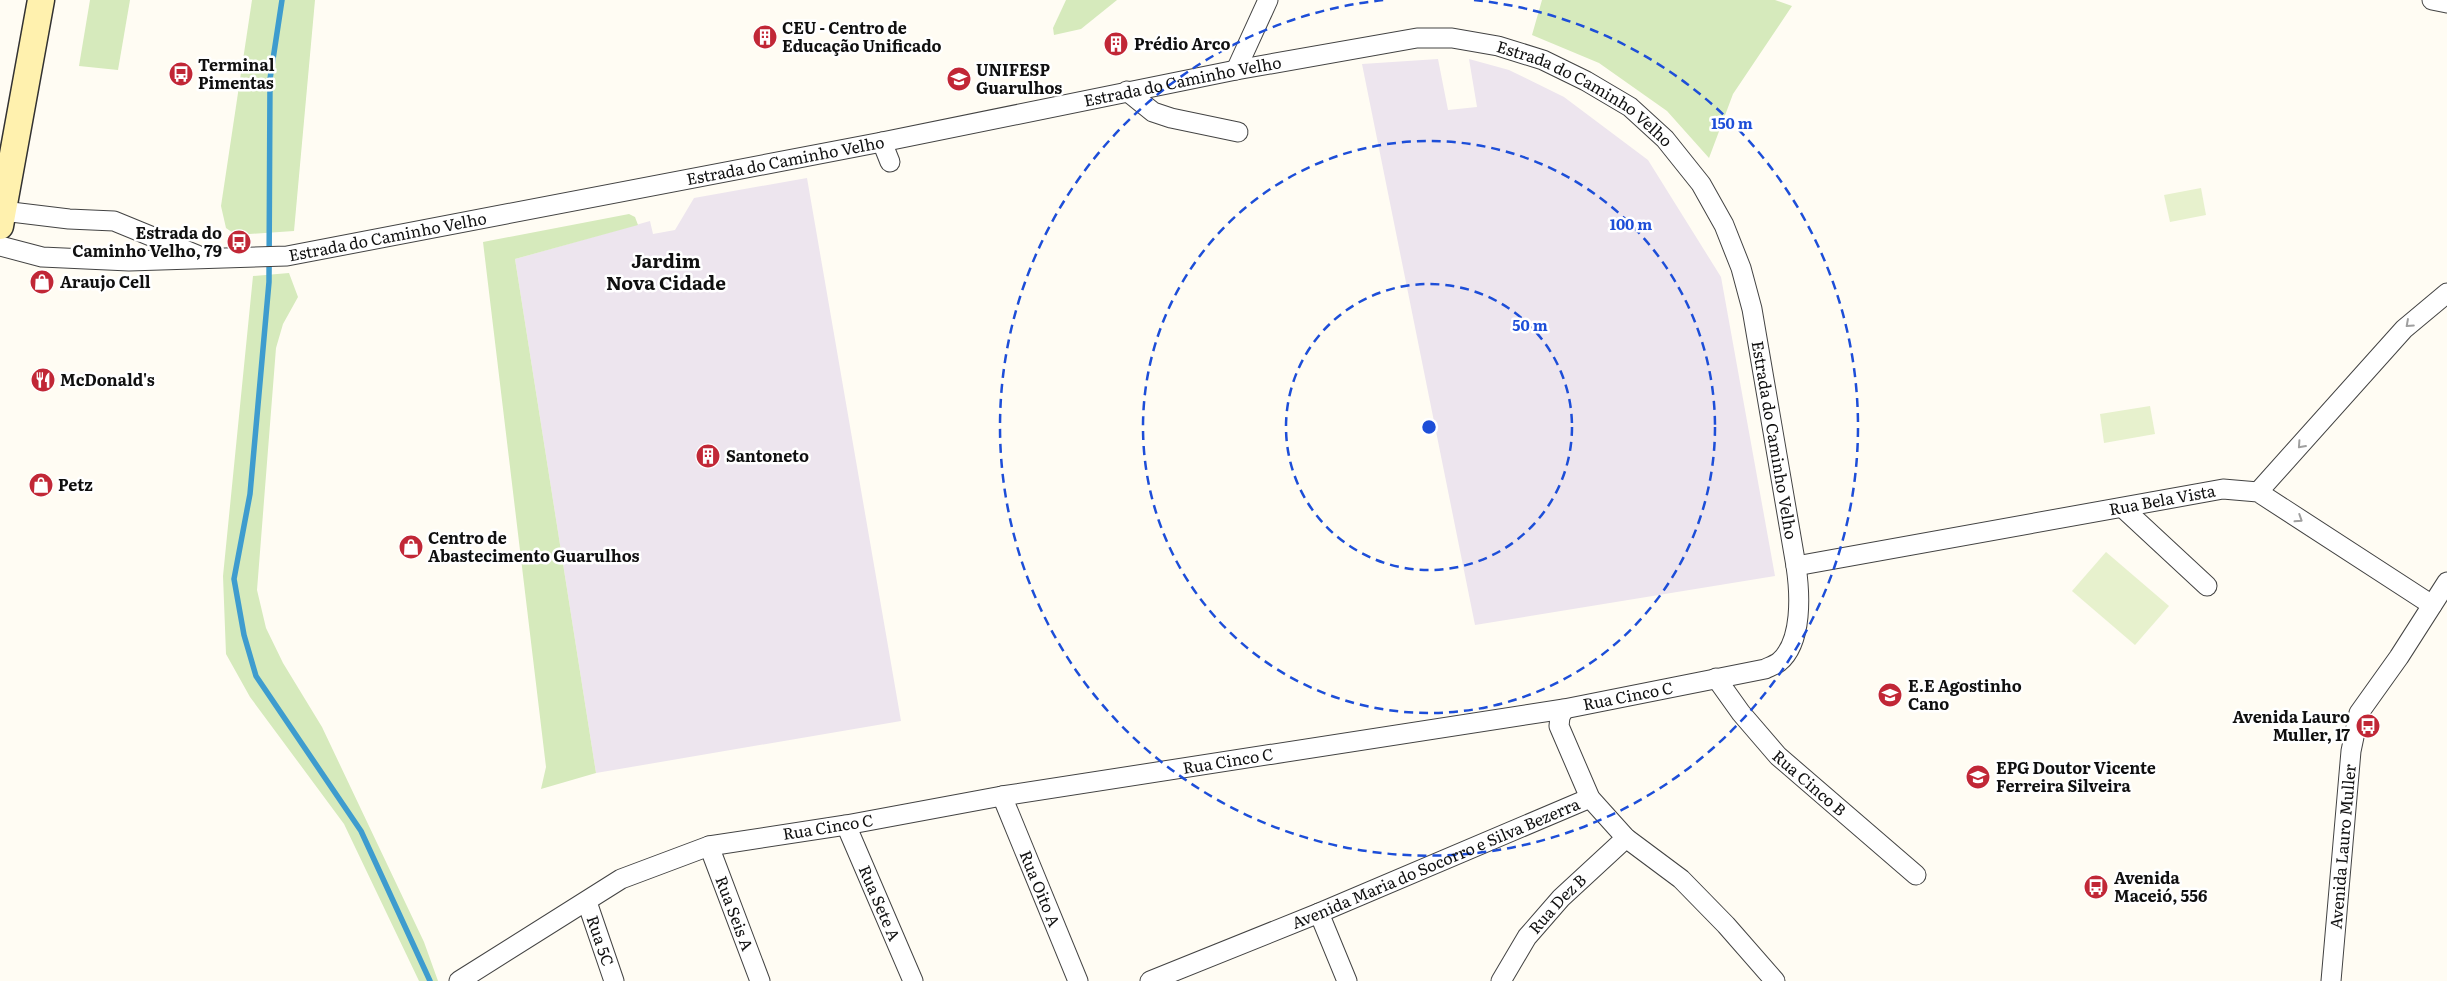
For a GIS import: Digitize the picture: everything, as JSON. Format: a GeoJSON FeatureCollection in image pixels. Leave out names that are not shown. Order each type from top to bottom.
{"type":"FeatureCollection","features":[{"type":"Feature","properties":{"kind":"main road"},"geometry":{"type":"LineString","coordinates":[[1,218],[40,0]]}},
{"type":"Feature","properties":{"kind":"street"},"geometry":{"type":"LineString","coordinates":[[1236,70],[1268,0]]}},
{"type":"Feature","properties":{"kind":"street"},"geometry":{"type":"LineString","coordinates":[[2432,0],[2447,3]]}},
{"type":"Feature","properties":{"kind":"street","name":"Estrada do Caminho Velho"},"geometry":{"type":"LineString","coordinates":[[0,246],[42,257],[129,261],[203,257],[287,256],[882,142],[1127,91],[1417,38],[1452,38],[1498,46],[1542,60],[1586,81],[1630,108],[1665,139],[1701,184],[1724,225],[1741,268],[1752,309],[1796,566]]}},
{"type":"Feature","properties":{"kind":"street"},"geometry":{"type":"LineString","coordinates":[[1127,91],[1153,112],[1238,132]]}},
{"type":"Feature","properties":{"kind":"street"},"geometry":{"type":"LineString","coordinates":[[882,142],[890,162]]}},
{"type":"Feature","properties":{"kind":"street","name":"Estrada do Caminho Velho"},"geometry":{"type":"LineString","coordinates":[[1,218],[114,221],[203,257]]}},
{"type":"Feature","properties":{"kind":"street"},"geometry":{"type":"LineString","coordinates":[[2447,293],[2404,329],[2258,492],[2432,605],[2447,582]]}},
{"type":"Feature","properties":{"kind":"street","name":"Rua Bela Vista"},"geometry":{"type":"LineString","coordinates":[[1796,566],[2223,490],[2258,492]]}},
{"type":"Feature","properties":{"kind":"street"},"geometry":{"type":"LineString","coordinates":[[2123,508],[2207,586]]}},
{"type":"Feature","properties":{"kind":"street","name":"Rua Cinco C"},"geometry":{"type":"LineString","coordinates":[[459,981],[621,880],[709,846],[846,825],[1002,796],[1564,709],[1765,669],[1779,662],[1788,649],[1798,619],[1801,595],[1796,566]]}},
{"type":"Feature","properties":{"kind":"street","name":"Avenida Lauro Muller"},"geometry":{"type":"LineString","coordinates":[[2331,981],[2351,751],[2359,713],[2432,605]]}},
{"type":"Feature","properties":{"kind":"street","name":"Rua Cinco B"},"geometry":{"type":"LineString","coordinates":[[1716,678],[1741,713],[1778,756],[1916,875]]}},
{"type":"Feature","properties":{"kind":"street"},"geometry":{"type":"LineString","coordinates":[[1564,709],[1560,717],[1559,726],[1590,798]]}},
{"type":"Feature","properties":{"kind":"street","name":"Rua Oito A"},"geometry":{"type":"LineString","coordinates":[[1002,796],[1078,981]]}},
{"type":"Feature","properties":{"kind":"street","name":"Avenida Maria do Socorro e Silva Bezerra"},"geometry":{"type":"LineString","coordinates":[[1150,981],[1320,912],[1590,798],[1626,838],[1681,879],[1732,932],[1774,981]]}},
{"type":"Feature","properties":{"kind":"street","name":"Rua Sete A"},"geometry":{"type":"LineString","coordinates":[[846,825],[913,981]]}},
{"type":"Feature","properties":{"kind":"street","name":"Rua Dez B"},"geometry":{"type":"LineString","coordinates":[[1502,981],[1528,937],[1561,898],[1626,838]]}},
{"type":"Feature","properties":{"kind":"street","name":"Rua Seis A"},"geometry":{"type":"LineString","coordinates":[[709,846],[760,981]]}},
{"type":"Feature","properties":{"kind":"street","name":"Rua 5C"},"geometry":{"type":"LineString","coordinates":[[587,902],[614,981]]}},
{"type":"Feature","properties":{"kind":"street"},"geometry":{"type":"LineString","coordinates":[[1320,912],[1347,981]]}},
{"type":"Feature","properties":{"kind":"shaded area"},"geometry":{"type":"Polygon","coordinates":[[[1438,59],[1448,110],[1477,107],[1469,59],[1509,70],[1564,97],[1648,160],[1721,277],[1775,576],[1475,625],[1362,64],[1438,59]]]}},
{"type":"Feature","properties":{"kind":"shaded area"},"geometry":{"type":"Polygon","coordinates":[[[807,178],[901,721],[596,773],[515,259],[650,221],[653,234],[675,230],[694,198],[807,178]]]}},
{"type":"Feature","properties":{"kind":"green space"},"geometry":{"type":"Polygon","coordinates":[[[90,0],[130,0],[118,70],[79,66],[90,0]]]}},
{"type":"Feature","properties":{"kind":"green space"},"geometry":{"type":"Polygon","coordinates":[[[252,0],[315,0],[294,231],[236,235],[226,228],[221,206],[252,0]]]}},
{"type":"Feature","properties":{"kind":"green space"},"geometry":{"type":"Polygon","coordinates":[[[1066,0],[1117,0],[1081,29],[1054,35],[1053,28],[1066,0]]]}},
{"type":"Feature","properties":{"kind":"green space"},"geometry":{"type":"Polygon","coordinates":[[[1542,0],[1775,0],[1792,6],[1733,94],[1709,158],[1667,111],[1599,63],[1532,35],[1542,0]]]}},
{"type":"Feature","properties":{"kind":"green space"},"geometry":{"type":"Polygon","coordinates":[[[2201,188],[2206,215],[2170,222],[2164,195],[2201,188]]]}},
{"type":"Feature","properties":{"kind":"green space"},"geometry":{"type":"Polygon","coordinates":[[[629,214],[635,217],[638,225],[515,259],[596,773],[541,789],[546,767],[483,242],[629,214]]]}},
{"type":"Feature","properties":{"kind":"green space"},"geometry":{"type":"Polygon","coordinates":[[[289,273],[298,297],[283,324],[276,348],[257,590],[266,628],[283,663],[322,727],[424,942],[438,981],[419,981],[344,824],[250,697],[226,654],[223,576],[253,276],[289,273]]]}},
{"type":"Feature","properties":{"kind":"green space"},"geometry":{"type":"Polygon","coordinates":[[[2150,406],[2155,434],[2104,443],[2100,414],[2150,406]]]}},
{"type":"Feature","properties":{"kind":"green space"},"geometry":{"type":"Polygon","coordinates":[[[2106,552],[2169,606],[2135,645],[2072,591],[2106,552]]]}},
{"type":"Feature","properties":{"kind":"waterway"},"geometry":{"type":"LineString","coordinates":[[282,0],[270,79],[269,282],[250,494],[234,579],[244,635],[256,676],[361,831],[430,981]]}},
{"type":"Feature","properties":{"kind":"place","name":"CEU - Centro de Educação Unificado"},"geometry":{"type":"Point","coordinates":[765,37]}},
{"type":"Feature","properties":{"kind":"place","name":"Prédio Arco"},"geometry":{"type":"Point","coordinates":[1116,44]}},
{"type":"Feature","properties":{"kind":"place","name":"Terminal Pimentas"},"geometry":{"type":"Point","coordinates":[181,74]}},
{"type":"Feature","properties":{"kind":"place","name":"UNIFESP Guarulhos"},"geometry":{"type":"Point","coordinates":[959,79]}},
{"type":"Feature","properties":{"kind":"place","name":"Estrada do Caminho Velho, 79"},"geometry":{"type":"Point","coordinates":[239,242]}},
{"type":"Feature","properties":{"kind":"place","name":"Araujo Cell"},"geometry":{"type":"Point","coordinates":[42,282]}},
{"type":"Feature","properties":{"kind":"place","name":"McDonald's"},"geometry":{"type":"Point","coordinates":[43,380]}},
{"type":"Feature","properties":{"kind":"place","name":"Santoneto"},"geometry":{"type":"Point","coordinates":[708,456]}},
{"type":"Feature","properties":{"kind":"place","name":"Petz"},"geometry":{"type":"Point","coordinates":[41,485]}},
{"type":"Feature","properties":{"kind":"place","name":"Centro de Abastecimento Guarulhos"},"geometry":{"type":"Point","coordinates":[411,547]}},
{"type":"Feature","properties":{"kind":"place","name":"E.E Agostinho Cano"},"geometry":{"type":"Point","coordinates":[1890,695]}},
{"type":"Feature","properties":{"kind":"place","name":"Avenida Lauro Muller, 17"},"geometry":{"type":"Point","coordinates":[2368,726]}},
{"type":"Feature","properties":{"kind":"place","name":"EPG Doutor Vicente Ferreira Silveira"},"geometry":{"type":"Point","coordinates":[1978,777]}},
{"type":"Feature","properties":{"kind":"place","name":"Avenida Maceió, 556"},"geometry":{"type":"Point","coordinates":[2096,887]}},
{"type":"Feature","properties":{"kind":"district","name":"Jardim Nova Cidade"},"geometry":{"type":"Point","coordinates":[666,272]}}]}
